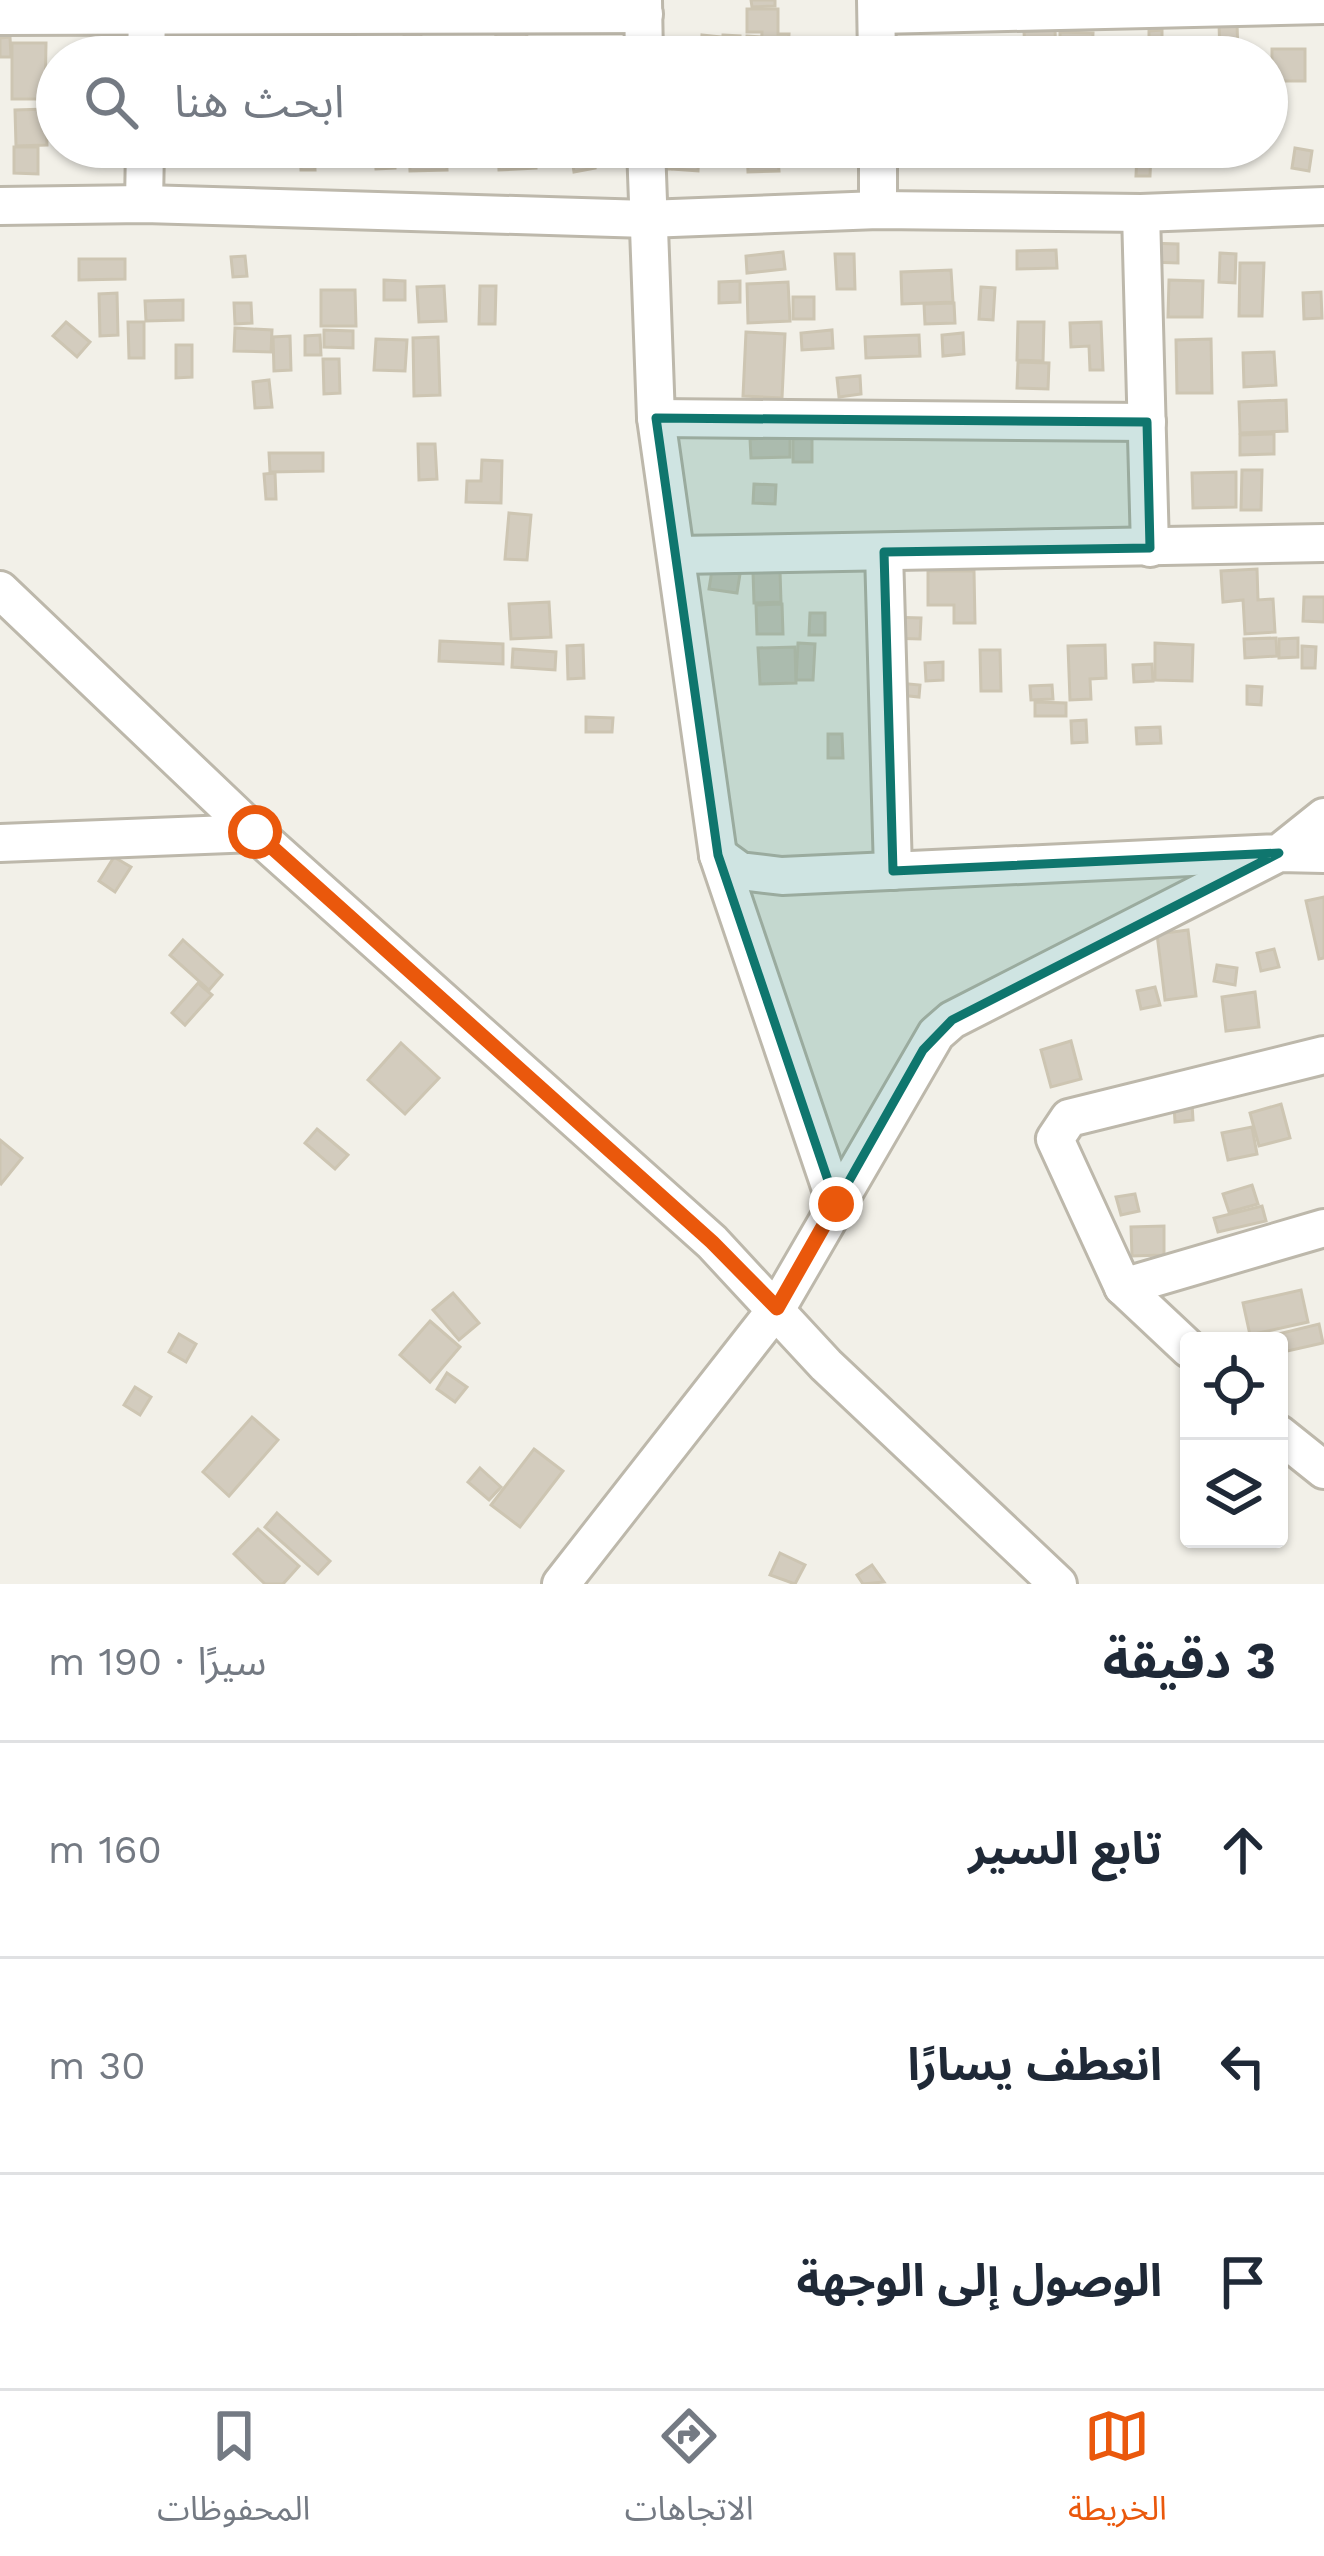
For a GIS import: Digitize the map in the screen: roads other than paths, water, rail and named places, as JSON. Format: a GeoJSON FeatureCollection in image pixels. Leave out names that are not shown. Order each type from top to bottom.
{"type":"FeatureCollection","features":[{"type":"Feature","properties":{"kind":"street"},"geometry":{"type":"LineString","coordinates":[[876,8],[1324,4]]}},
{"type":"Feature","properties":{"kind":"street"},"geometry":{"type":"LineString","coordinates":[[0,16],[644,7]]}},
{"type":"Feature","properties":{"kind":"street"},"geometry":{"type":"LineString","coordinates":[[147,16],[147,36]]}},
{"type":"Feature","properties":{"kind":"street"},"geometry":{"type":"LineString","coordinates":[[145,168],[145,204]]}},
{"type":"Feature","properties":{"kind":"street"},"geometry":{"type":"LineString","coordinates":[[646,168],[656,418],[718,855],[836,1204]]}},
{"type":"Feature","properties":{"kind":"street"},"geometry":{"type":"LineString","coordinates":[[878,168],[878,210]]}},
{"type":"Feature","properties":{"kind":"street"},"geometry":{"type":"LineString","coordinates":[[0,206],[145,204],[647,219],[878,210],[1141,213],[1324,206]]}},
{"type":"Feature","properties":{"kind":"street"},"geometry":{"type":"LineString","coordinates":[[1141,213],[1150,548]]}},
{"type":"Feature","properties":{"kind":"street"},"geometry":{"type":"LineString","coordinates":[[656,418],[1147,422]]}},
{"type":"Feature","properties":{"kind":"street"},"geometry":{"type":"LineString","coordinates":[[677,555],[1324,543]]}},
{"type":"Feature","properties":{"kind":"street"},"geometry":{"type":"LineString","coordinates":[[884,552],[893,871]]}},
{"type":"Feature","properties":{"kind":"street"},"geometry":{"type":"LineString","coordinates":[[0,590],[255,832],[712,1242],[826,1365],[1058,1584]]}},
{"type":"Feature","properties":{"kind":"street"},"geometry":{"type":"LineString","coordinates":[[560,1584],[777,1308],[922,1050],[952,1020],[1279,853],[1324,817]]}},
{"type":"Feature","properties":{"kind":"street"},"geometry":{"type":"LineString","coordinates":[[0,843],[255,832]]}},
{"type":"Feature","properties":{"kind":"street"},"geometry":{"type":"LineString","coordinates":[[718,855],[740,871],[782,876],[1324,854]]}},
{"type":"Feature","properties":{"kind":"street"},"geometry":{"type":"LineString","coordinates":[[1180,1341],[1123,1287],[1055,1139],[1060,1125],[1069,1118],[1324,1055]]}},
{"type":"Feature","properties":{"kind":"street"},"geometry":{"type":"LineString","coordinates":[[1123,1287],[1324,1228]]}},
{"type":"Feature","properties":{"kind":"street"},"geometry":{"type":"LineString","coordinates":[[1298,1438],[1324,1470]]}}]}
